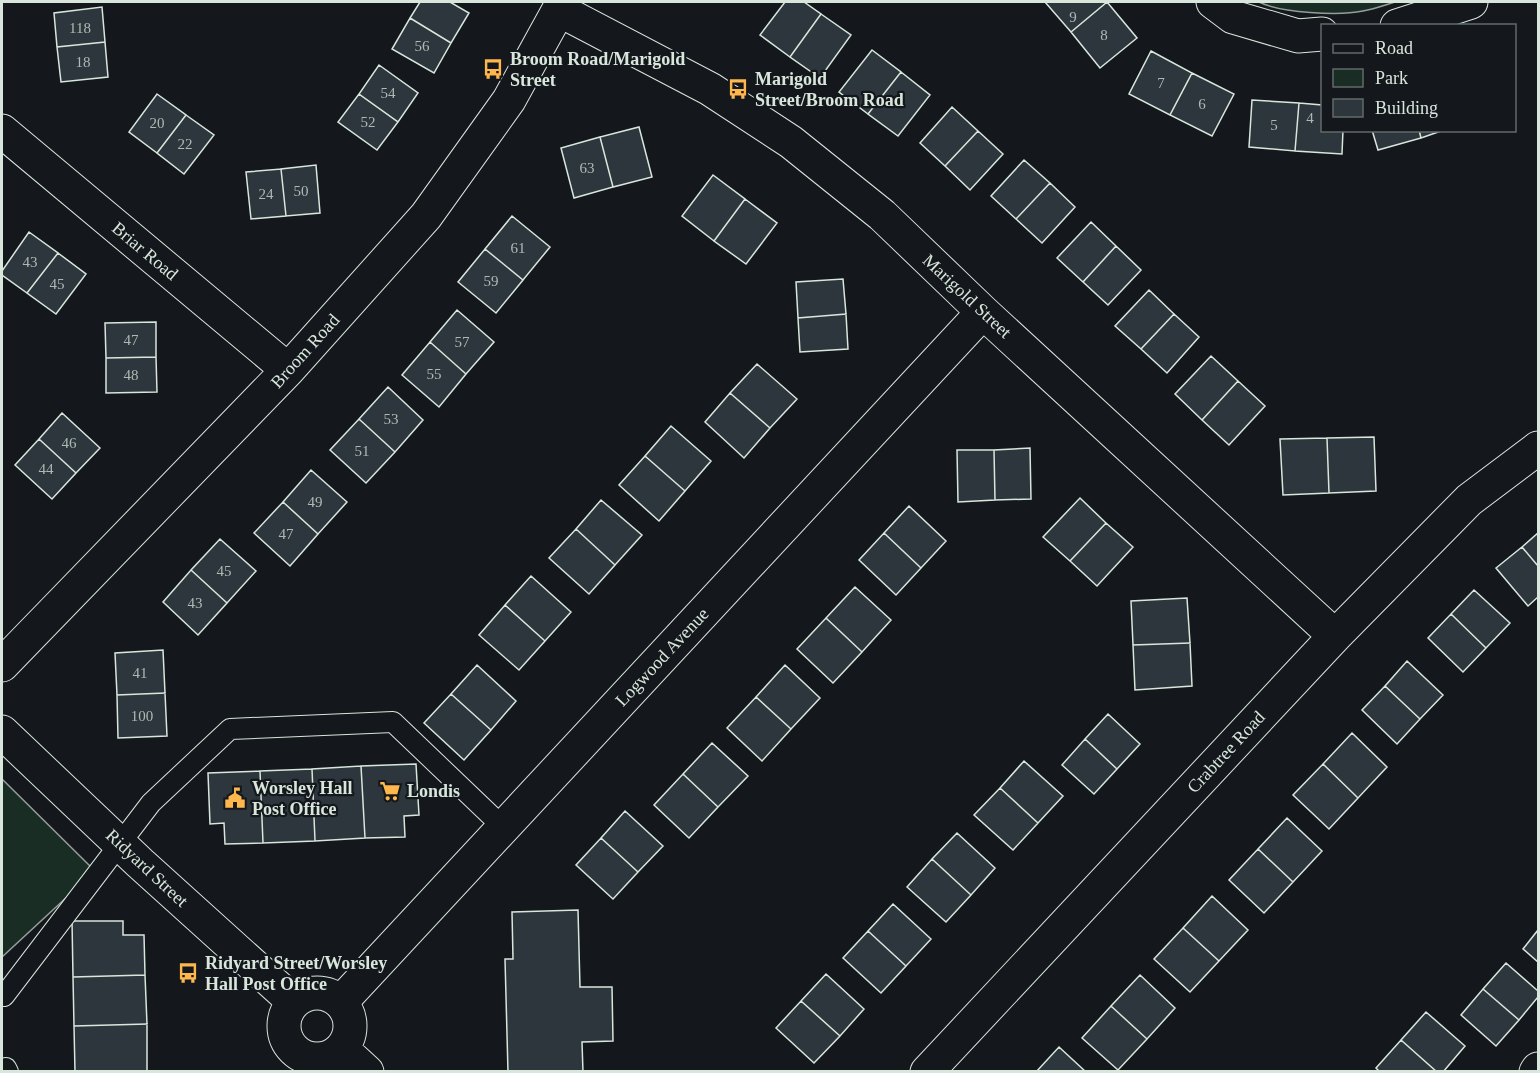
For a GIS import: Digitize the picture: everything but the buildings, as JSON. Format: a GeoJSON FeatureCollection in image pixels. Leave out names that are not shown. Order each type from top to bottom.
{"type":"FeatureCollection","features":[{"type":"Feature","properties":{"kind":"street"},"geometry":{"type":"LineString","coordinates":[[1213,2],[1233,17],[1298,36],[1321,34]]}},
{"type":"Feature","properties":{"kind":"street"},"geometry":{"type":"LineString","coordinates":[[1403,24],[1471,2]]}},
{"type":"Feature","properties":{"kind":"street","name":"Marigold Street"},"geometry":{"type":"LineString","coordinates":[[561,6],[710,89],[791,142],[882,215],[983,312],[1335,636]]}},
{"type":"Feature","properties":{"kind":"street","name":"Broom Road"},"geometry":{"type":"LineString","coordinates":[[2,664],[288,370],[426,216],[509,100],[561,6]]}},
{"type":"Feature","properties":{"kind":"street","name":"Briar Road"},"geometry":{"type":"LineString","coordinates":[[2,131],[288,370]]}},
{"type":"Feature","properties":{"kind":"street","name":"Logwood Avenue"},"geometry":{"type":"LineString","coordinates":[[341,1002],[983,312]]}},
{"type":"Feature","properties":{"kind":"street","name":"Crabtree Road"},"geometry":{"type":"LineString","coordinates":[[927,1071],[1335,636],[1469,500],[1539,448]]}},
{"type":"Feature","properties":{"kind":"street","name":"Ridyard Street"},"geometry":{"type":"LineString","coordinates":[[2,732],[119,843],[294,1002]]}},
{"type":"Feature","properties":{"kind":"street"},"geometry":{"type":"LineString","coordinates":[[313,993],[323,993],[341,1002],[350,1020],[351,1030],[342,1049],[325,1059],[305,1057],[288,1062],[289,1044],[284,1022],[294,1002],[313,993]]}},
{"type":"Feature","properties":{"kind":"street"},"geometry":{"type":"LineString","coordinates":[[342,1049],[367,1071]]}},
{"type":"Feature","properties":{"kind":"lane"},"geometry":{"type":"LineString","coordinates":[[4,996],[151,803],[230,729],[393,722],[504,828]]}},
{"type":"Feature","properties":{"kind":"green space"},"geometry":{"type":"Polygon","coordinates":[[[1259,2],[1395,2],[1367,10],[1340,13],[1295,11],[1259,2]]]}},
{"type":"Feature","properties":{"kind":"green space"},"geometry":{"type":"Polygon","coordinates":[[[2,779],[95,871],[2,957],[2,779]]]}},
{"type":"Feature","properties":{"kind":"place","name":"Broom Road/Marigold Street"},"geometry":{"type":"Point","coordinates":[493,69]}},
{"type":"Feature","properties":{"kind":"place","name":"Marigold Street/Broom Road"},"geometry":{"type":"Point","coordinates":[738,89]}},
{"type":"Feature","properties":{"kind":"place","name":"Londis"},"geometry":{"type":"Point","coordinates":[390,791]}},
{"type":"Feature","properties":{"kind":"place","name":"Worsley Hall Post Office"},"geometry":{"type":"Point","coordinates":[235,798]}},
{"type":"Feature","properties":{"kind":"place","name":"Ridyard Street/Worsley Hall Post Office"},"geometry":{"type":"Point","coordinates":[188,973]}}]}
